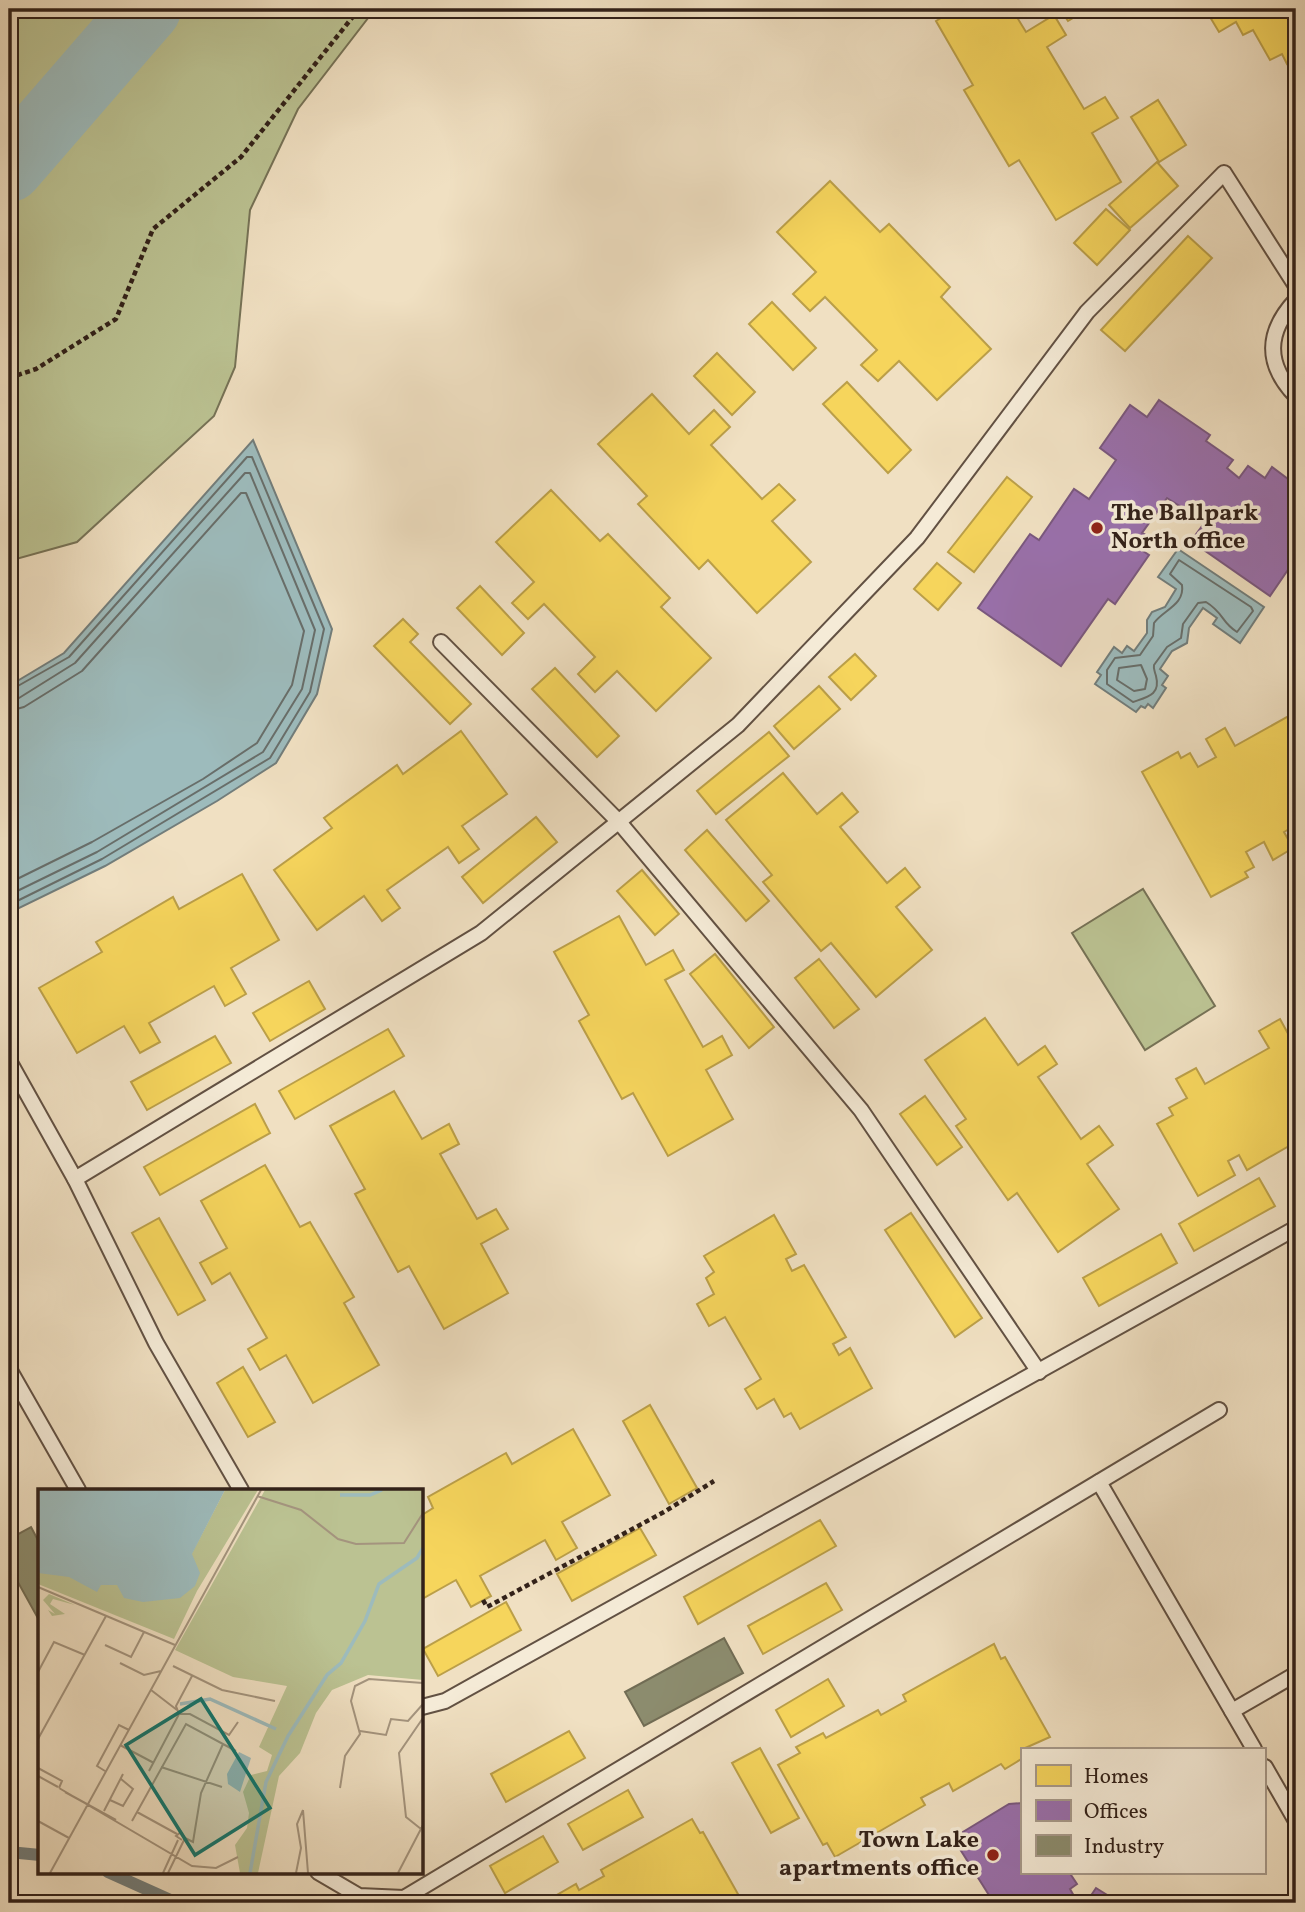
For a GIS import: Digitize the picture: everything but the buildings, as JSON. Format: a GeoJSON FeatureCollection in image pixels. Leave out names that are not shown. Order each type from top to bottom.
{"type":"FeatureCollection","features":[{"type":"Feature","properties":{"kind":"lane"},"geometry":{"type":"LineString","coordinates":[[75,1179],[481,933],[738,725],[917,538],[1087,312],[1224,173],[1296,286]]}},
{"type":"Feature","properties":{"kind":"lane"},"geometry":{"type":"LineString","coordinates":[[1296,300],[1280,318],[1272,349],[1280,380],[1296,396]]}},
{"type":"Feature","properties":{"kind":"lane"},"geometry":{"type":"LineString","coordinates":[[441,642],[619,822],[861,1110],[1039,1372]]}},
{"type":"Feature","properties":{"kind":"lane"},"geometry":{"type":"LineString","coordinates":[[9,1062],[75,1179],[156,1343],[240,1489]]}},
{"type":"Feature","properties":{"kind":"lane"},"geometry":{"type":"LineString","coordinates":[[424,1706],[445,1701],[1296,1228]]}},
{"type":"Feature","properties":{"kind":"lane"},"geometry":{"type":"LineString","coordinates":[[9,1369],[77,1489]]}},
{"type":"Feature","properties":{"kind":"lane"},"geometry":{"type":"LineString","coordinates":[[321,1874],[359,1896],[404,1901],[1219,1410]]}},
{"type":"Feature","properties":{"kind":"lane"},"geometry":{"type":"LineString","coordinates":[[1099,1482],[1253,1748]]}},
{"type":"Feature","properties":{"kind":"lane"},"geometry":{"type":"LineString","coordinates":[[1232,1711],[1296,1674]]}},
{"type":"Feature","properties":{"kind":"lane"},"geometry":{"type":"LineString","coordinates":[[1266,1769],[1296,1821]]}},
{"type":"Feature","properties":{"kind":"path"},"geometry":{"type":"LineString","coordinates":[[9,378],[36,369],[116,319],[153,229],[241,157],[359,9]]}},
{"type":"Feature","properties":{"kind":"path"},"geometry":{"type":"LineString","coordinates":[[483,1600],[487,1608],[663,1512],[714,1481]]}},
{"type":"Feature","properties":{"kind":"green space"},"geometry":{"type":"Polygon","coordinates":[[[10,9],[375,9],[298,109],[250,210],[235,367],[214,416],[77,542],[9,561],[10,9]]]}},
{"type":"Feature","properties":{"kind":"green space"},"geometry":{"type":"Polygon","coordinates":[[[1143,889],[1215,1006],[1145,1050],[1072,933],[1143,889]]]}},
{"type":"Feature","properties":{"kind":"water"},"geometry":{"type":"Polygon","coordinates":[[[253,440],[332,629],[317,694],[276,763],[217,801],[105,866],[9,913],[9,686],[64,653],[253,440]]]}},
{"type":"Feature","properties":{"kind":"water"},"geometry":{"type":"Polygon","coordinates":[[[1178,549],[1264,607],[1240,643],[1213,624],[1217,618],[1203,608],[1189,628],[1187,643],[1172,651],[1160,669],[1168,676],[1162,685],[1166,688],[1153,708],[1148,704],[1145,708],[1141,706],[1136,712],[1095,684],[1101,675],[1097,672],[1114,647],[1122,653],[1127,646],[1134,651],[1147,633],[1147,620],[1152,612],[1165,607],[1176,589],[1158,577],[1178,549]]]}},
{"type":"Feature","properties":{"kind":"waterway"},"geometry":{"type":"LineString","coordinates":[[9,168],[147,9]]}},
{"type":"Feature","properties":{"kind":"waterway"},"geometry":{"type":"LineString","coordinates":[[9,1852],[38,1855]]}},
{"type":"Feature","properties":{"kind":"waterway"},"geometry":{"type":"LineString","coordinates":[[112,1874],[177,1903]]}},
{"type":"Feature","properties":{"kind":"place","name":"The Ballpark North office"},"geometry":{"type":"Point","coordinates":[1097,528]}},
{"type":"Feature","properties":{"kind":"place","name":"Town Lake apartments office"},"geometry":{"type":"Point","coordinates":[993,1855]}}]}
